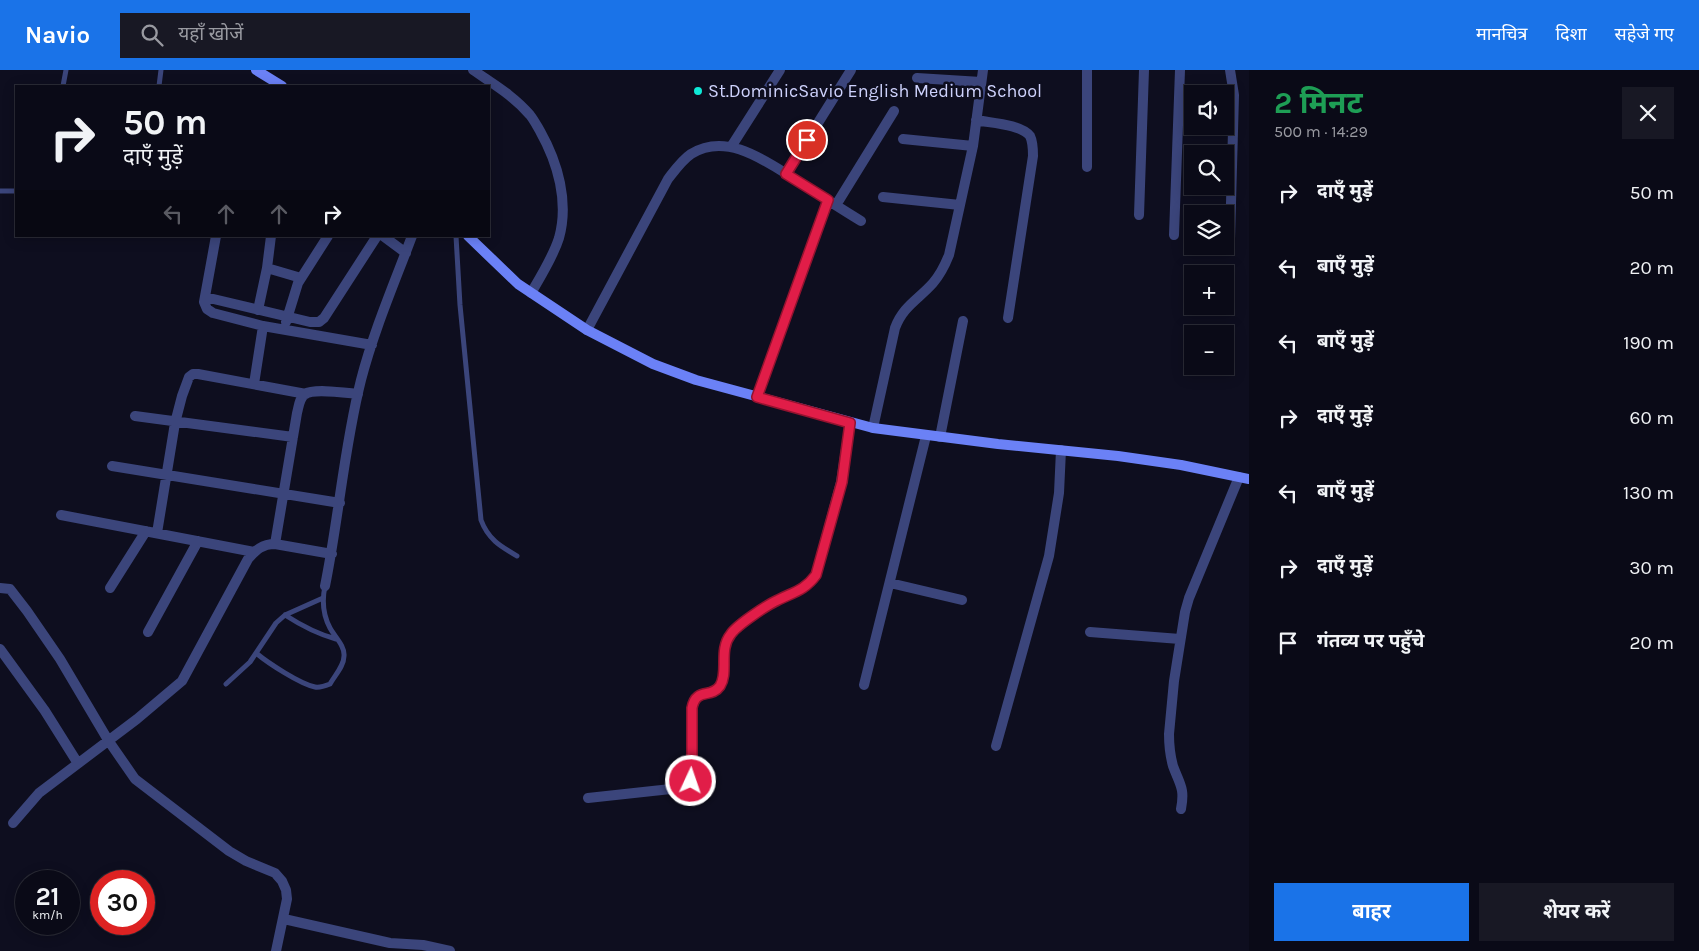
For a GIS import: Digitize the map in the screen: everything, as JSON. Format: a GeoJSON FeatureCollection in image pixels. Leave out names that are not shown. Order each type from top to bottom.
{"type":"FeatureCollection","features":[{"type":"Feature","properties":{"kind":"street"},"geometry":{"type":"LineString","coordinates":[[256,70],[280,85]]}},
{"type":"Feature","properties":{"kind":"street"},"geometry":{"type":"LineString","coordinates":[[472,70],[511,96],[531,116],[549,148],[563,194],[559,238],[549,262],[524,289]]}},
{"type":"Feature","properties":{"kind":"street"},"geometry":{"type":"LineString","coordinates":[[731,148],[780,70]]}},
{"type":"Feature","properties":{"kind":"street"},"geometry":{"type":"LineString","coordinates":[[873,428],[899,318],[904,310],[933,283],[949,255],[973,146],[983,70]]}},
{"type":"Feature","properties":{"kind":"street"},"geometry":{"type":"LineString","coordinates":[[1087,70],[1087,167]]}},
{"type":"Feature","properties":{"kind":"street"},"geometry":{"type":"LineString","coordinates":[[1139,215],[1144,70]]}},
{"type":"Feature","properties":{"kind":"street"},"geometry":{"type":"LineString","coordinates":[[1174,234],[1180,70]]}},
{"type":"Feature","properties":{"kind":"street"},"geometry":{"type":"LineString","coordinates":[[1230,70],[1234,95],[1231,205]]}},
{"type":"Feature","properties":{"kind":"street"},"geometry":{"type":"LineString","coordinates":[[786,174],[849,71]]}},
{"type":"Feature","properties":{"kind":"street"},"geometry":{"type":"LineString","coordinates":[[917,78],[981,82]]}},
{"type":"Feature","properties":{"kind":"street"},"geometry":{"type":"LineString","coordinates":[[757,397],[832,203],[894,111]]}},
{"type":"Feature","properties":{"kind":"street"},"geometry":{"type":"LineString","coordinates":[[976,120],[1015,127],[1025,131],[1031,137],[1033,146],[1008,318]]}},
{"type":"Feature","properties":{"kind":"street"},"geometry":{"type":"LineString","coordinates":[[903,139],[973,146]]}},
{"type":"Feature","properties":{"kind":"street"},"geometry":{"type":"LineString","coordinates":[[587,330],[668,179],[692,153],[722,146],[740,148],[786,174],[861,221]]}},
{"type":"Feature","properties":{"kind":"street"},"geometry":{"type":"LineString","coordinates":[[883,197],[960,205]]}},
{"type":"Feature","properties":{"kind":"street"},"geometry":{"type":"LineString","coordinates":[[216,237],[205,296],[205,307],[210,312],[263,326],[372,344]]}},
{"type":"Feature","properties":{"kind":"street"},"geometry":{"type":"LineString","coordinates":[[258,310],[267,268],[271,237]]}},
{"type":"Feature","properties":{"kind":"street"},"geometry":{"type":"LineString","coordinates":[[284,330],[294,293],[301,278],[327,237]]}},
{"type":"Feature","properties":{"kind":"street"},"geometry":{"type":"LineString","coordinates":[[205,296],[287,318],[310,322],[322,321],[376,237]]}},
{"type":"Feature","properties":{"kind":"street"},"geometry":{"type":"LineString","coordinates":[[384,237],[406,253]]}},
{"type":"Feature","properties":{"kind":"street"},"geometry":{"type":"LineString","coordinates":[[325,586],[358,394],[372,344],[412,237]]}},
{"type":"Feature","properties":{"kind":"street"},"geometry":{"type":"LineString","coordinates":[[469,237],[524,289],[587,330],[653,364],[696,380],[873,428],[926,436],[1181,465],[1244,478],[1189,598],[1180,639],[1168,734],[1169,750],[1181,782],[1183,796],[1181,809]]}},
{"type":"Feature","properties":{"kind":"street"},"geometry":{"type":"LineString","coordinates":[[267,268],[301,278]]}},
{"type":"Feature","properties":{"kind":"street"},"geometry":{"type":"LineString","coordinates":[[940,437],[963,322]]}},
{"type":"Feature","properties":{"kind":"street"},"geometry":{"type":"LineString","coordinates":[[254,384],[263,326]]}},
{"type":"Feature","properties":{"kind":"street"},"geometry":{"type":"LineString","coordinates":[[157,533],[176,423],[186,384],[193,374],[306,394],[314,392],[358,394]]}},
{"type":"Feature","properties":{"kind":"street"},"geometry":{"type":"LineString","coordinates":[[275,544],[300,400],[306,394]]}},
{"type":"Feature","properties":{"kind":"street"},"geometry":{"type":"LineString","coordinates":[[134,416],[293,438]]}},
{"type":"Feature","properties":{"kind":"street"},"geometry":{"type":"LineString","coordinates":[[588,798],[687,785],[691,781],[692,708],[694,700],[698,696],[710,692],[720,685],[723,676],[725,642],[732,632],[776,601],[809,585],[816,575],[842,482],[850,423]]}},
{"type":"Feature","properties":{"kind":"street"},"geometry":{"type":"LineString","coordinates":[[864,685],[926,436]]}},
{"type":"Feature","properties":{"kind":"street"},"geometry":{"type":"LineString","coordinates":[[996,746],[1049,556],[1059,493],[1061,450]]}},
{"type":"Feature","properties":{"kind":"street"},"geometry":{"type":"LineString","coordinates":[[112,466],[340,503]]}},
{"type":"Feature","properties":{"kind":"street"},"geometry":{"type":"LineString","coordinates":[[61,515],[254,552]]}},
{"type":"Feature","properties":{"kind":"street"},"geometry":{"type":"LineString","coordinates":[[110,588],[146,531]]}},
{"type":"Feature","properties":{"kind":"street"},"geometry":{"type":"LineString","coordinates":[[148,632],[198,541]]}},
{"type":"Feature","properties":{"kind":"street"},"geometry":{"type":"LineString","coordinates":[[12,823],[39,792],[137,719],[172,690],[188,672],[248,559],[254,552],[268,544],[275,544],[332,554]]}},
{"type":"Feature","properties":{"kind":"street"},"geometry":{"type":"LineString","coordinates":[[890,583],[962,600]]}},
{"type":"Feature","properties":{"kind":"street"},"geometry":{"type":"LineString","coordinates":[[0,588],[10,589],[27,611],[60,659],[108,740],[134,779],[228,851],[275,873],[282,881],[286,890],[287,900],[276,951]]}},
{"type":"Feature","properties":{"kind":"street"},"geometry":{"type":"LineString","coordinates":[[1090,632],[1180,639]]}},
{"type":"Feature","properties":{"kind":"street"},"geometry":{"type":"LineString","coordinates":[[0,649],[45,712],[77,762]]}},
{"type":"Feature","properties":{"kind":"street"},"geometry":{"type":"LineString","coordinates":[[284,919],[390,943],[423,945],[450,951]]}},
{"type":"Feature","properties":{"kind":"lane"},"geometry":{"type":"LineString","coordinates":[[63,85],[66,70]]}},
{"type":"Feature","properties":{"kind":"lane"},"geometry":{"type":"LineString","coordinates":[[159,85],[161,70]]}},
{"type":"Feature","properties":{"kind":"lane"},"geometry":{"type":"LineString","coordinates":[[0,191],[15,191]]}},
{"type":"Feature","properties":{"kind":"lane"},"geometry":{"type":"LineString","coordinates":[[456,237],[460,305],[481,520],[490,537],[498,545],[517,556]]}},
{"type":"Feature","properties":{"kind":"lane"},"geometry":{"type":"LineString","coordinates":[[256,653],[266,661],[308,685],[317,687],[330,684],[344,662],[345,654],[329,627],[323,598],[325,586]]}},
{"type":"Feature","properties":{"kind":"lane"},"geometry":{"type":"LineString","coordinates":[[226,684],[250,662],[276,623],[285,615],[323,598]]}},
{"type":"Feature","properties":{"kind":"lane"},"geometry":{"type":"LineString","coordinates":[[285,615],[311,631],[337,640]]}},
{"type":"Feature","properties":{"kind":"place","name":"St.DominicSavio English Medium School"},"geometry":{"type":"Point","coordinates":[698,91]}},
{"type":"Feature","properties":{"kind":"route"},"geometry":{"type":"LineString","coordinates":[[691,781],[692,708],[694,700],[698,696],[714,691],[720,685],[723,676],[725,642],[732,632],[776,601],[809,585],[816,575],[842,482],[850,423],[757,397],[828,200],[786,174],[807,140]]}}]}
